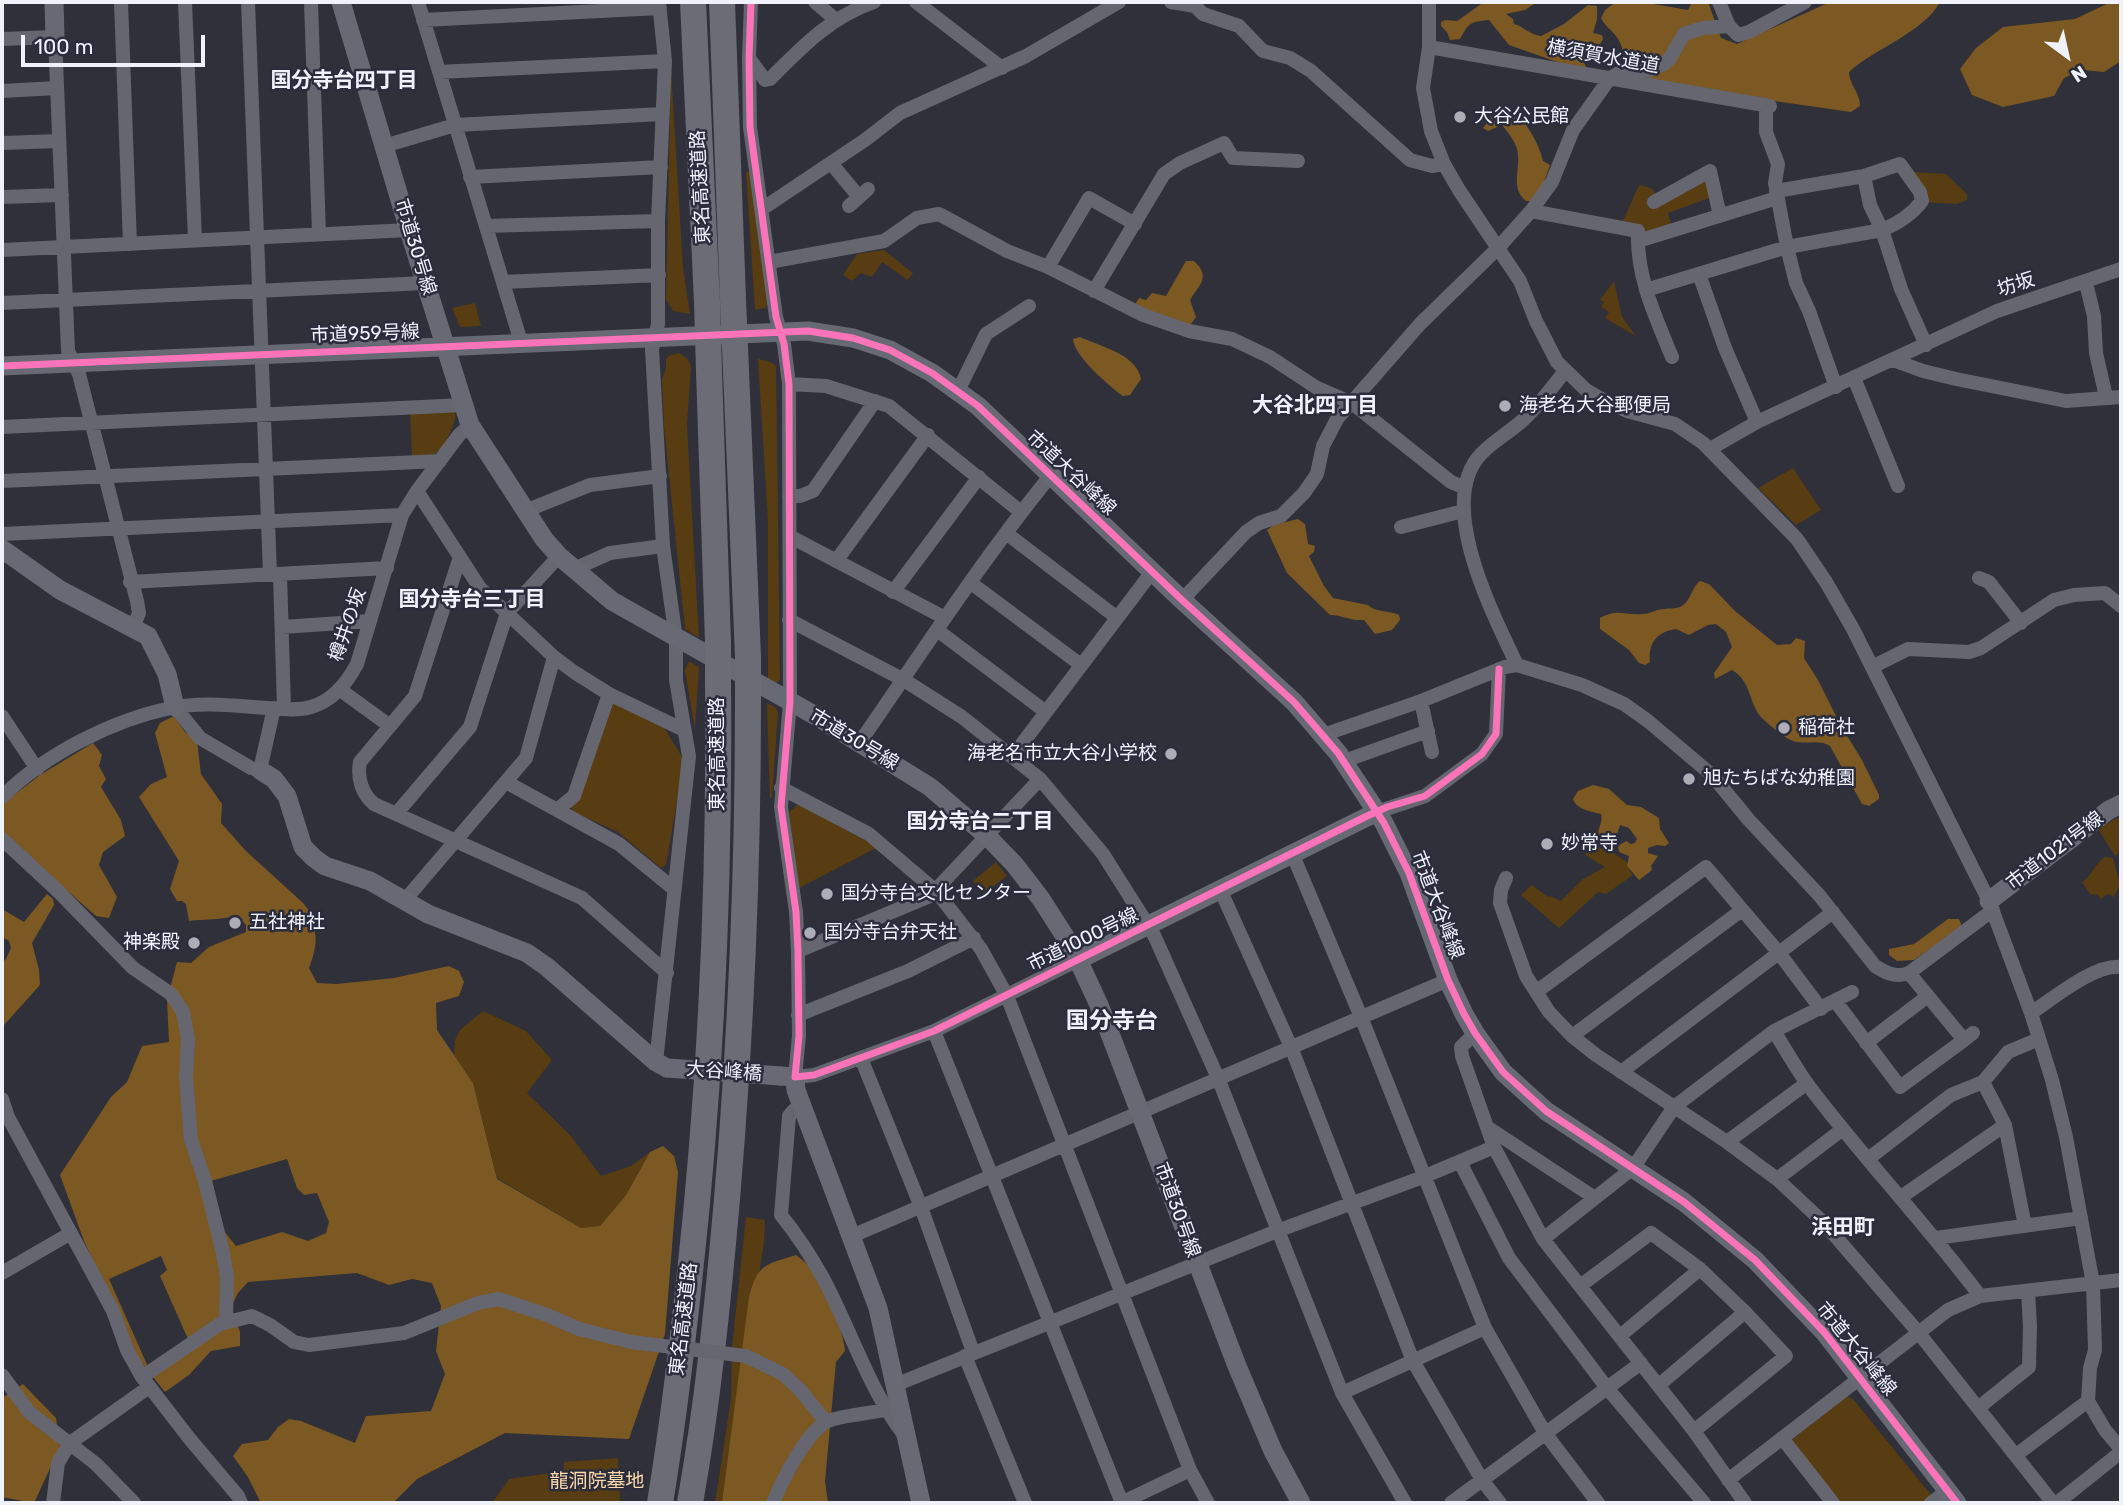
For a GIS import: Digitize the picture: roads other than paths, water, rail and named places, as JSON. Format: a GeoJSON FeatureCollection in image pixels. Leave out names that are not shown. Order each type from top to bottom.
{"type":"FeatureCollection","features":[{"type":"Feature","properties":{"kind":"highway","name":"東名高速道路"},"geometry":{"type":"LineString","coordinates":[[660,1503],[700,1184],[718,839],[718,642],[707,302],[693,2]]}},
{"type":"Feature","properties":{"kind":"highway","name":"東名高速道路"},"geometry":{"type":"LineString","coordinates":[[690,1503],[715,1338],[738,1058],[746,888],[748,657],[722,2]]}},
{"type":"Feature","properties":{"kind":"street"},"geometry":{"type":"LineString","coordinates":[[54,2],[68,351],[79,374],[139,613],[133,628]]}},
{"type":"Feature","properties":{"kind":"street"},"geometry":{"type":"LineString","coordinates":[[121,2],[130,244]]}},
{"type":"Feature","properties":{"kind":"street"},"geometry":{"type":"LineString","coordinates":[[185,2],[195,240]]}},
{"type":"Feature","properties":{"kind":"street"},"geometry":{"type":"LineString","coordinates":[[248,2],[268,521],[282,628],[279,708],[260,770]]}},
{"type":"Feature","properties":{"kind":"street"},"geometry":{"type":"LineString","coordinates":[[311,2],[319,234]]}},
{"type":"Feature","properties":{"kind":"street","name":"市道30号線"},"geometry":{"type":"LineString","coordinates":[[341,2],[408,230],[470,425],[525,511],[567,562],[612,601],[860,742],[930,787],[987,836],[1015,865],[1041,899],[1079,960],[1140,1111],[1196,1264],[1264,1430],[1301,1503]]}},
{"type":"Feature","properties":{"kind":"street"},"geometry":{"type":"LineString","coordinates":[[418,2],[521,342]]}},
{"type":"Feature","properties":{"kind":"street"},"geometry":{"type":"LineString","coordinates":[[751,2],[750,127],[776,317],[787,360],[789,384],[790,702],[781,807],[796,912],[799,1036],[788,1077],[796,1090],[878,1308],[904,1436],[921,1503]]}},
{"type":"Feature","properties":{"kind":"street"},"geometry":{"type":"LineString","coordinates":[[815,2],[835,20]]}},
{"type":"Feature","properties":{"kind":"street"},"geometry":{"type":"LineString","coordinates":[[749,58],[765,80],[770,79],[817,32],[835,20],[874,2]]}},
{"type":"Feature","properties":{"kind":"street"},"geometry":{"type":"LineString","coordinates":[[916,2],[1002,68]]}},
{"type":"Feature","properties":{"kind":"street"},"geometry":{"type":"LineString","coordinates":[[762,209],[909,108],[1002,68],[1119,2]]}},
{"type":"Feature","properties":{"kind":"street"},"geometry":{"type":"LineString","coordinates":[[1171,2],[1195,6],[1203,14],[1239,26],[1263,51],[1290,58],[1311,71],[1403,156],[1420,163],[1444,164]]}},
{"type":"Feature","properties":{"kind":"street"},"geometry":{"type":"LineString","coordinates":[[1429,2],[1429,47],[1424,101],[1431,131],[1444,164],[1520,281],[1557,362],[1586,390],[1605,401],[1627,411],[1675,424],[1710,449],[1797,539],[1826,582],[1872,667],[1991,906],[2031,1013],[2066,1137],[2093,1284],[2095,1350],[2090,1368],[2088,1401],[2121,1450],[2055,1503],[1847,1248],[1777,1179],[1727,1142],[1621,1072],[1572,1036],[1549,1013],[1526,976],[1500,903],[1506,878]]}},
{"type":"Feature","properties":{"kind":"street"},"geometry":{"type":"LineString","coordinates":[[1719,2],[1729,26],[1738,35],[1749,32],[1805,2]]}},
{"type":"Feature","properties":{"kind":"street"},"geometry":{"type":"LineString","coordinates":[[423,20],[659,5],[665,61],[658,221],[658,324],[652,349],[663,546],[676,639],[676,680],[689,756],[674,889],[661,1065]]}},
{"type":"Feature","properties":{"kind":"street"},"geometry":{"type":"LineString","coordinates":[[1182,600],[1246,532],[1259,523],[1281,516],[1304,494],[1317,474],[1323,446],[1337,419],[1420,324],[1498,248],[1531,211],[1552,182],[1573,130],[1610,78],[1623,71],[1649,69],[1664,64],[1684,34],[1703,28],[1729,26]]}},
{"type":"Feature","properties":{"kind":"street"},"geometry":{"type":"LineString","coordinates":[[2,39],[55,37]]}},
{"type":"Feature","properties":{"kind":"street","name":"横須賀水道道"},"geometry":{"type":"LineString","coordinates":[[1429,47],[1768,106],[1766,132],[1778,164],[1775,183],[1777,195]]}},
{"type":"Feature","properties":{"kind":"street"},"geometry":{"type":"LineString","coordinates":[[439,72],[665,61]]}},
{"type":"Feature","properties":{"kind":"street"},"geometry":{"type":"LineString","coordinates":[[2,91],[57,88]]}},
{"type":"Feature","properties":{"kind":"street"},"geometry":{"type":"LineString","coordinates":[[384,146],[455,125],[662,114]]}},
{"type":"Feature","properties":{"kind":"street"},"geometry":{"type":"LineString","coordinates":[[2,143],[59,141]]}},
{"type":"Feature","properties":{"kind":"street"},"geometry":{"type":"LineString","coordinates":[[1094,291],[1164,174],[1180,163],[1224,143],[1233,158],[1298,161]]}},
{"type":"Feature","properties":{"kind":"street"},"geometry":{"type":"LineString","coordinates":[[831,163],[859,197]]}},
{"type":"Feature","properties":{"kind":"street"},"geometry":{"type":"LineString","coordinates":[[1638,242],[1777,195],[1864,176],[1900,164],[1920,192],[1922,201],[1917,208],[1882,230],[1787,247],[1646,290]]}},
{"type":"Feature","properties":{"kind":"street"},"geometry":{"type":"LineString","coordinates":[[470,177],[660,167]]}},
{"type":"Feature","properties":{"kind":"street"},"geometry":{"type":"LineString","coordinates":[[1654,202],[1710,171],[1720,216]]}},
{"type":"Feature","properties":{"kind":"street"},"geometry":{"type":"LineString","coordinates":[[1864,176],[1870,205],[1882,230],[1900,289],[1926,345]]}},
{"type":"Feature","properties":{"kind":"street"},"geometry":{"type":"LineString","coordinates":[[2,197],[62,195]]}},
{"type":"Feature","properties":{"kind":"street"},"geometry":{"type":"LineString","coordinates":[[1777,195],[1796,283],[1836,387]]}},
{"type":"Feature","properties":{"kind":"street"},"geometry":{"type":"LineString","coordinates":[[1048,267],[1090,198],[1135,224]]}},
{"type":"Feature","properties":{"kind":"street"},"geometry":{"type":"LineString","coordinates":[[1531,211],[1638,231],[1637,251],[1646,290],[1672,357]]}},
{"type":"Feature","properties":{"kind":"street"},"geometry":{"type":"LineString","coordinates":[[769,262],[884,241],[917,218],[939,214],[1007,251],[1048,267],[1172,326],[1231,339],[1270,357],[1317,388],[1352,403],[1451,482],[1463,487]]}},
{"type":"Feature","properties":{"kind":"street"},"geometry":{"type":"LineString","coordinates":[[486,226],[658,221]]}},
{"type":"Feature","properties":{"kind":"street"},"geometry":{"type":"LineString","coordinates":[[2,250],[408,230]]}},
{"type":"Feature","properties":{"kind":"street","name":"坊坂"},"geometry":{"type":"LineString","coordinates":[[1710,449],[1757,422],[1997,311],[2121,269]]}},
{"type":"Feature","properties":{"kind":"street"},"geometry":{"type":"LineString","coordinates":[[1699,274],[1725,348],[1757,422]]}},
{"type":"Feature","properties":{"kind":"street"},"geometry":{"type":"LineString","coordinates":[[503,282],[659,275]]}},
{"type":"Feature","properties":{"kind":"street"},"geometry":{"type":"LineString","coordinates":[[2,303],[425,282]]}},
{"type":"Feature","properties":{"kind":"street"},"geometry":{"type":"LineString","coordinates":[[2086,283],[2094,316],[2096,353],[2106,397]]}},
{"type":"Feature","properties":{"kind":"street"},"geometry":{"type":"LineString","coordinates":[[958,391],[986,334],[1029,306]]}},
{"type":"Feature","properties":{"kind":"street","name":"市道大谷峰線"},"geometry":{"type":"LineString","coordinates":[[657,337],[780,331],[825,333],[853,338],[890,350],[932,373],[978,406],[1152,572],[1276,685],[1323,735],[1377,812],[1409,873],[1448,980],[1475,1033],[1503,1072],[1532,1101],[1684,1202],[1755,1260],[1799,1304],[1860,1377],[1952,1497]]}},
{"type":"Feature","properties":{"kind":"street","name":"市道959号線"},"geometry":{"type":"LineString","coordinates":[[2,366],[657,337]]}},
{"type":"Feature","properties":{"kind":"street"},"geometry":{"type":"LineString","coordinates":[[1893,360],[1956,379],[2066,401],[2121,397]]}},
{"type":"Feature","properties":{"kind":"street"},"geometry":{"type":"LineString","coordinates":[[1517,665],[1484,596],[1463,511],[1463,487],[1469,469],[1482,453],[1538,405],[1565,371]]}},
{"type":"Feature","properties":{"kind":"street"},"geometry":{"type":"LineString","coordinates":[[1854,378],[1898,486]]}},
{"type":"Feature","properties":{"kind":"street"},"geometry":{"type":"LineString","coordinates":[[789,384],[825,386],[889,406],[1021,512]]}},
{"type":"Feature","properties":{"kind":"street"},"geometry":{"type":"LineString","coordinates":[[789,496],[800,496],[814,491],[875,401]]}},
{"type":"Feature","properties":{"kind":"street"},"geometry":{"type":"LineString","coordinates":[[2,427],[463,405]]}},
{"type":"Feature","properties":{"kind":"street","name":"樽井の坂"},"geometry":{"type":"LineString","coordinates":[[2,797],[76,743],[105,729],[175,707],[212,705],[309,708],[331,697],[349,678],[357,664],[402,515],[459,435],[470,425]]}},
{"type":"Feature","properties":{"kind":"street"},"geometry":{"type":"LineString","coordinates":[[836,561],[928,435]]}},
{"type":"Feature","properties":{"kind":"street"},"geometry":{"type":"LineString","coordinates":[[2,481],[440,461]]}},
{"type":"Feature","properties":{"kind":"street"},"geometry":{"type":"LineString","coordinates":[[860,742],[1021,512],[1051,475]]}},
{"type":"Feature","properties":{"kind":"street"},"geometry":{"type":"LineString","coordinates":[[525,511],[590,485],[660,476]]}},
{"type":"Feature","properties":{"kind":"street"},"geometry":{"type":"LineString","coordinates":[[893,592],[979,477]]}},
{"type":"Feature","properties":{"kind":"street"},"geometry":{"type":"LineString","coordinates":[[417,491],[480,588],[554,657],[609,694],[684,730]]}},
{"type":"Feature","properties":{"kind":"street"},"geometry":{"type":"LineString","coordinates":[[1401,527],[1463,511]]}},
{"type":"Feature","properties":{"kind":"street"},"geometry":{"type":"LineString","coordinates":[[2,534],[402,515]]}},
{"type":"Feature","properties":{"kind":"street"},"geometry":{"type":"LineString","coordinates":[[1006,533],[1116,617]]}},
{"type":"Feature","properties":{"kind":"street"},"geometry":{"type":"LineString","coordinates":[[791,537],[893,592],[941,624],[1046,712]]}},
{"type":"Feature","properties":{"kind":"street"},"geometry":{"type":"LineString","coordinates":[[396,814],[470,727],[507,613],[567,562],[663,546]]}},
{"type":"Feature","properties":{"kind":"street"},"geometry":{"type":"LineString","coordinates":[[2,549],[60,590],[148,636],[167,674],[175,707],[201,738],[274,779],[287,796],[303,847],[314,858],[325,866],[370,881],[428,914],[527,953],[661,1065]]}},
{"type":"Feature","properties":{"kind":"street"},"geometry":{"type":"LineString","coordinates":[[460,557],[415,695],[360,762],[362,790],[374,804],[582,898],[667,973]]}},
{"type":"Feature","properties":{"kind":"street"},"geometry":{"type":"LineString","coordinates":[[130,582],[387,568]]}},
{"type":"Feature","properties":{"kind":"street"},"geometry":{"type":"LineString","coordinates":[[1012,757],[1152,572]]}},
{"type":"Feature","properties":{"kind":"street"},"geometry":{"type":"LineString","coordinates":[[1979,578],[1989,582],[2021,623]]}},
{"type":"Feature","properties":{"kind":"street"},"geometry":{"type":"LineString","coordinates":[[971,583],[1082,665]]}},
{"type":"Feature","properties":{"kind":"street"},"geometry":{"type":"LineString","coordinates":[[1872,667],[1908,649],[1969,652],[1981,648],[2054,600],[2074,595],[2105,593],[2121,606]]}},
{"type":"Feature","properties":{"kind":"street"},"geometry":{"type":"LineString","coordinates":[[789,620],[904,680],[962,717],[1040,779],[1103,854],[1149,926],[1218,1078],[1342,1393],[1405,1503]]}},
{"type":"Feature","properties":{"kind":"street"},"geometry":{"type":"LineString","coordinates":[[282,628],[370,621]]}},
{"type":"Feature","properties":{"kind":"street"},"geometry":{"type":"LineString","coordinates":[[405,900],[526,758],[554,657]]}},
{"type":"Feature","properties":{"kind":"street"},"geometry":{"type":"LineString","coordinates":[[1323,735],[1421,701],[1499,669],[1517,665],[1582,685],[1624,704],[1648,721],[1712,775],[1748,819],[1833,912],[1875,966],[1895,976],[1909,973],[1991,906]]}},
{"type":"Feature","properties":{"kind":"street"},"geometry":{"type":"LineString","coordinates":[[1377,812],[1425,796],[1482,754],[1496,734],[1499,669]]}},
{"type":"Feature","properties":{"kind":"street"},"geometry":{"type":"LineString","coordinates":[[339,689],[390,726]]}},
{"type":"Feature","properties":{"kind":"street"},"geometry":{"type":"LineString","coordinates":[[557,810],[574,796],[609,694]]}},
{"type":"Feature","properties":{"kind":"street"},"geometry":{"type":"LineString","coordinates":[[1421,701],[1432,752]]}},
{"type":"Feature","properties":{"kind":"street"},"geometry":{"type":"LineString","coordinates":[[2,716],[37,769]]}},
{"type":"Feature","properties":{"kind":"street"},"geometry":{"type":"LineString","coordinates":[[1343,761],[1428,731]]}},
{"type":"Feature","properties":{"kind":"street"},"geometry":{"type":"LineString","coordinates":[[798,951],[930,896],[1040,779]]}},
{"type":"Feature","properties":{"kind":"street"},"geometry":{"type":"LineString","coordinates":[[506,782],[619,844],[674,889]]}},
{"type":"Feature","properties":{"kind":"street"},"geometry":{"type":"LineString","coordinates":[[781,788],[869,834],[936,891],[974,939],[1007,996],[1190,1470],[1208,1503]]}},
{"type":"Feature","properties":{"kind":"street","name":"市道1021号線"},"geometry":{"type":"LineString","coordinates":[[1991,906],[2109,810],[2121,804]]}},
{"type":"Feature","properties":{"kind":"street","name":"市道1000号線"},"geometry":{"type":"LineString","coordinates":[[788,1077],[814,1075],[933,1031],[1377,812]]}},
{"type":"Feature","properties":{"kind":"street"},"geometry":{"type":"LineString","coordinates":[[2,839],[60,892],[133,968],[170,994],[183,1012],[187,1039],[186,1078],[191,1140],[205,1181],[223,1253],[227,1277],[226,1321]]}},
{"type":"Feature","properties":{"kind":"street"},"geometry":{"type":"LineString","coordinates":[[1292,853],[1361,1017],[1485,1328],[1545,1433],[1598,1503]]}},
{"type":"Feature","properties":{"kind":"street"},"geometry":{"type":"LineString","coordinates":[[1536,992],[1706,867],[1779,953],[1821,1009]]}},
{"type":"Feature","properties":{"kind":"street"},"geometry":{"type":"LineString","coordinates":[[1220,889],[1291,1047],[1413,1361],[1482,1480],[1500,1503]]}},
{"type":"Feature","properties":{"kind":"street"},"geometry":{"type":"LineString","coordinates":[[1572,1036],[1742,910]]}},
{"type":"Feature","properties":{"kind":"street"},"geometry":{"type":"LineString","coordinates":[[1621,1072],[1833,912]]}},
{"type":"Feature","properties":{"kind":"street"},"geometry":{"type":"LineString","coordinates":[[798,1015],[908,971],[974,939]]}},
{"type":"Feature","properties":{"kind":"street"},"geometry":{"type":"LineString","coordinates":[[2031,1013],[2087,977],[2104,969],[2121,967]]}},
{"type":"Feature","properties":{"kind":"street"},"geometry":{"type":"LineString","coordinates":[[1836,1002],[1900,1087],[1968,1036],[1909,973]]}},
{"type":"Feature","properties":{"kind":"street"},"geometry":{"type":"LineString","coordinates":[[852,1236],[1448,980]]}},
{"type":"Feature","properties":{"kind":"street"},"geometry":{"type":"LineString","coordinates":[[1543,1239],[1633,1168],[1674,1107],[1774,1031],[1852,992]]}},
{"type":"Feature","properties":{"kind":"street"},"geometry":{"type":"LineString","coordinates":[[1866,1043],[1928,996]]}},
{"type":"Feature","properties":{"kind":"street"},"geometry":{"type":"LineString","coordinates":[[933,1031],[1121,1503],[1190,1470]]}},
{"type":"Feature","properties":{"kind":"street"},"geometry":{"type":"LineString","coordinates":[[1774,1031],[1807,1083],[1936,1238],[1980,1296]]}},
{"type":"Feature","properties":{"kind":"street"},"geometry":{"type":"LineString","coordinates":[[1475,1033],[1461,1046],[1487,1127],[1494,1147],[1543,1239],[1694,1431],[1745,1503]]}},
{"type":"Feature","properties":{"kind":"street"},"geometry":{"type":"LineString","coordinates":[[1868,1159],[1951,1095],[1983,1082],[2008,1052],[2039,1039]]}},
{"type":"Feature","properties":{"kind":"street"},"geometry":{"type":"LineString","coordinates":[[861,1058],[921,1207],[969,1354],[1025,1503]]}},
{"type":"Feature","properties":{"kind":"street","name":"大谷峰橋"},"geometry":{"type":"LineString","coordinates":[[661,1065],[788,1077]]}},
{"type":"Feature","properties":{"kind":"street"},"geometry":{"type":"LineString","coordinates":[[1983,1082],[2005,1125],[2025,1226]]}},
{"type":"Feature","properties":{"kind":"street"},"geometry":{"type":"LineString","coordinates":[[1727,1142],[1807,1083]]}},
{"type":"Feature","properties":{"kind":"street"},"geometry":{"type":"LineString","coordinates":[[2,1099],[8,1117],[113,1311],[127,1350],[146,1382],[241,1503]]}},
{"type":"Feature","properties":{"kind":"street"},"geometry":{"type":"LineString","coordinates":[[802,1107],[789,1116],[782,1215],[823,1278],[885,1410],[904,1436]]}},
{"type":"Feature","properties":{"kind":"street"},"geometry":{"type":"LineString","coordinates":[[1901,1197],[2005,1125]]}},
{"type":"Feature","properties":{"kind":"street"},"geometry":{"type":"LineString","coordinates":[[1487,1127],[1595,1198]]}},
{"type":"Feature","properties":{"kind":"street"},"geometry":{"type":"LineString","coordinates":[[1777,1179],[1843,1129]]}},
{"type":"Feature","properties":{"kind":"street"},"geometry":{"type":"LineString","coordinates":[[895,1385],[1120,1293],[1423,1177],[1494,1147]]}},
{"type":"Feature","properties":{"kind":"street"},"geometry":{"type":"LineString","coordinates":[[1460,1162],[1509,1258],[1607,1388],[1704,1503]]}},
{"type":"Feature","properties":{"kind":"street"},"geometry":{"type":"LineString","coordinates":[[1936,1238],[2081,1219]]}},
{"type":"Feature","properties":{"kind":"street"},"geometry":{"type":"LineString","coordinates":[[2,1273],[71,1233]]}},
{"type":"Feature","properties":{"kind":"street"},"geometry":{"type":"LineString","coordinates":[[1580,1286],[1651,1233],[1700,1269],[1786,1356],[1694,1431]]}},
{"type":"Feature","properties":{"kind":"street"},"geometry":{"type":"LineString","coordinates":[[1619,1336],[1700,1269]]}},
{"type":"Feature","properties":{"kind":"street"},"geometry":{"type":"LineString","coordinates":[[1728,1480],[1948,1310],[1980,1296],[2121,1280]]}},
{"type":"Feature","properties":{"kind":"street"},"geometry":{"type":"LineString","coordinates":[[1978,1408],[2029,1367],[2031,1353],[2028,1292]]}},
{"type":"Feature","properties":{"kind":"street"},"geometry":{"type":"LineString","coordinates":[[53,1503],[58,1462],[70,1443],[210,1330],[226,1321],[252,1316],[294,1342],[310,1345],[404,1333],[478,1303],[499,1299],[579,1329],[631,1342],[746,1356],[783,1374],[826,1422]]}},
{"type":"Feature","properties":{"kind":"street"},"geometry":{"type":"LineString","coordinates":[[1658,1385],[1745,1312]]}},
{"type":"Feature","properties":{"kind":"street"},"geometry":{"type":"LineString","coordinates":[[1342,1393],[1485,1328]]}},
{"type":"Feature","properties":{"kind":"street"},"geometry":{"type":"LineString","coordinates":[[1451,1503],[1641,1363]]}},
{"type":"Feature","properties":{"kind":"street"},"geometry":{"type":"LineString","coordinates":[[2,1375],[29,1412],[96,1464],[134,1503]]}},
{"type":"Feature","properties":{"kind":"street"},"geometry":{"type":"LineString","coordinates":[[2016,1455],[2088,1401]]}},
{"type":"Feature","properties":{"kind":"street"},"geometry":{"type":"LineString","coordinates":[[773,1503],[783,1476],[810,1438],[826,1422],[885,1410]]}},
{"type":"Feature","properties":{"kind":"street"},"geometry":{"type":"LineString","coordinates":[[1782,1438],[1833,1503]]}},
{"type":"Feature","properties":{"kind":"street"},"geometry":{"type":"LineString","coordinates":[[1931,1503],[1952,1497]]}},
{"type":"Feature","properties":{"kind":"place","name":"大谷公民館"},"geometry":{"type":"Point","coordinates":[1460,117]}},
{"type":"Feature","properties":{"kind":"place","name":"海老名大谷郵便局"},"geometry":{"type":"Point","coordinates":[1505,406]}},
{"type":"Feature","properties":{"kind":"place","name":"稲荷社"},"geometry":{"type":"Point","coordinates":[1784,728]}},
{"type":"Feature","properties":{"kind":"place","name":"海老名市立大谷小学校"},"geometry":{"type":"Point","coordinates":[1171,754]}},
{"type":"Feature","properties":{"kind":"place","name":"旭たちばな幼稚園"},"geometry":{"type":"Point","coordinates":[1689,779]}},
{"type":"Feature","properties":{"kind":"place","name":"妙常寺"},"geometry":{"type":"Point","coordinates":[1547,844]}},
{"type":"Feature","properties":{"kind":"place","name":"国分寺台文化センター"},"geometry":{"type":"Point","coordinates":[827,894]}},
{"type":"Feature","properties":{"kind":"place","name":"五社神社"},"geometry":{"type":"Point","coordinates":[235,923]}},
{"type":"Feature","properties":{"kind":"place","name":"国分寺台弁天社"},"geometry":{"type":"Point","coordinates":[810,933]}},
{"type":"Feature","properties":{"kind":"place","name":"神楽殿"},"geometry":{"type":"Point","coordinates":[194,943]}},
{"type":"Feature","properties":{"kind":"district","name":"国分寺台四丁目"},"geometry":{"type":"Point","coordinates":[344,81]}},
{"type":"Feature","properties":{"kind":"district","name":"大谷北四丁目"},"geometry":{"type":"Point","coordinates":[1315,406]}},
{"type":"Feature","properties":{"kind":"district","name":"国分寺台三丁目"},"geometry":{"type":"Point","coordinates":[472,600]}},
{"type":"Feature","properties":{"kind":"district","name":"国分寺台二丁目"},"geometry":{"type":"Point","coordinates":[980,822]}},
{"type":"Feature","properties":{"kind":"district","name":"国分寺台"},"geometry":{"type":"Point","coordinates":[1112,1021]}},
{"type":"Feature","properties":{"kind":"district","name":"浜田町"},"geometry":{"type":"Point","coordinates":[1843,1228]}},
{"type":"Feature","properties":{"kind":"park label","name":"龍洞院墓地"},"geometry":{"type":"Point","coordinates":[597,1482]}}]}
